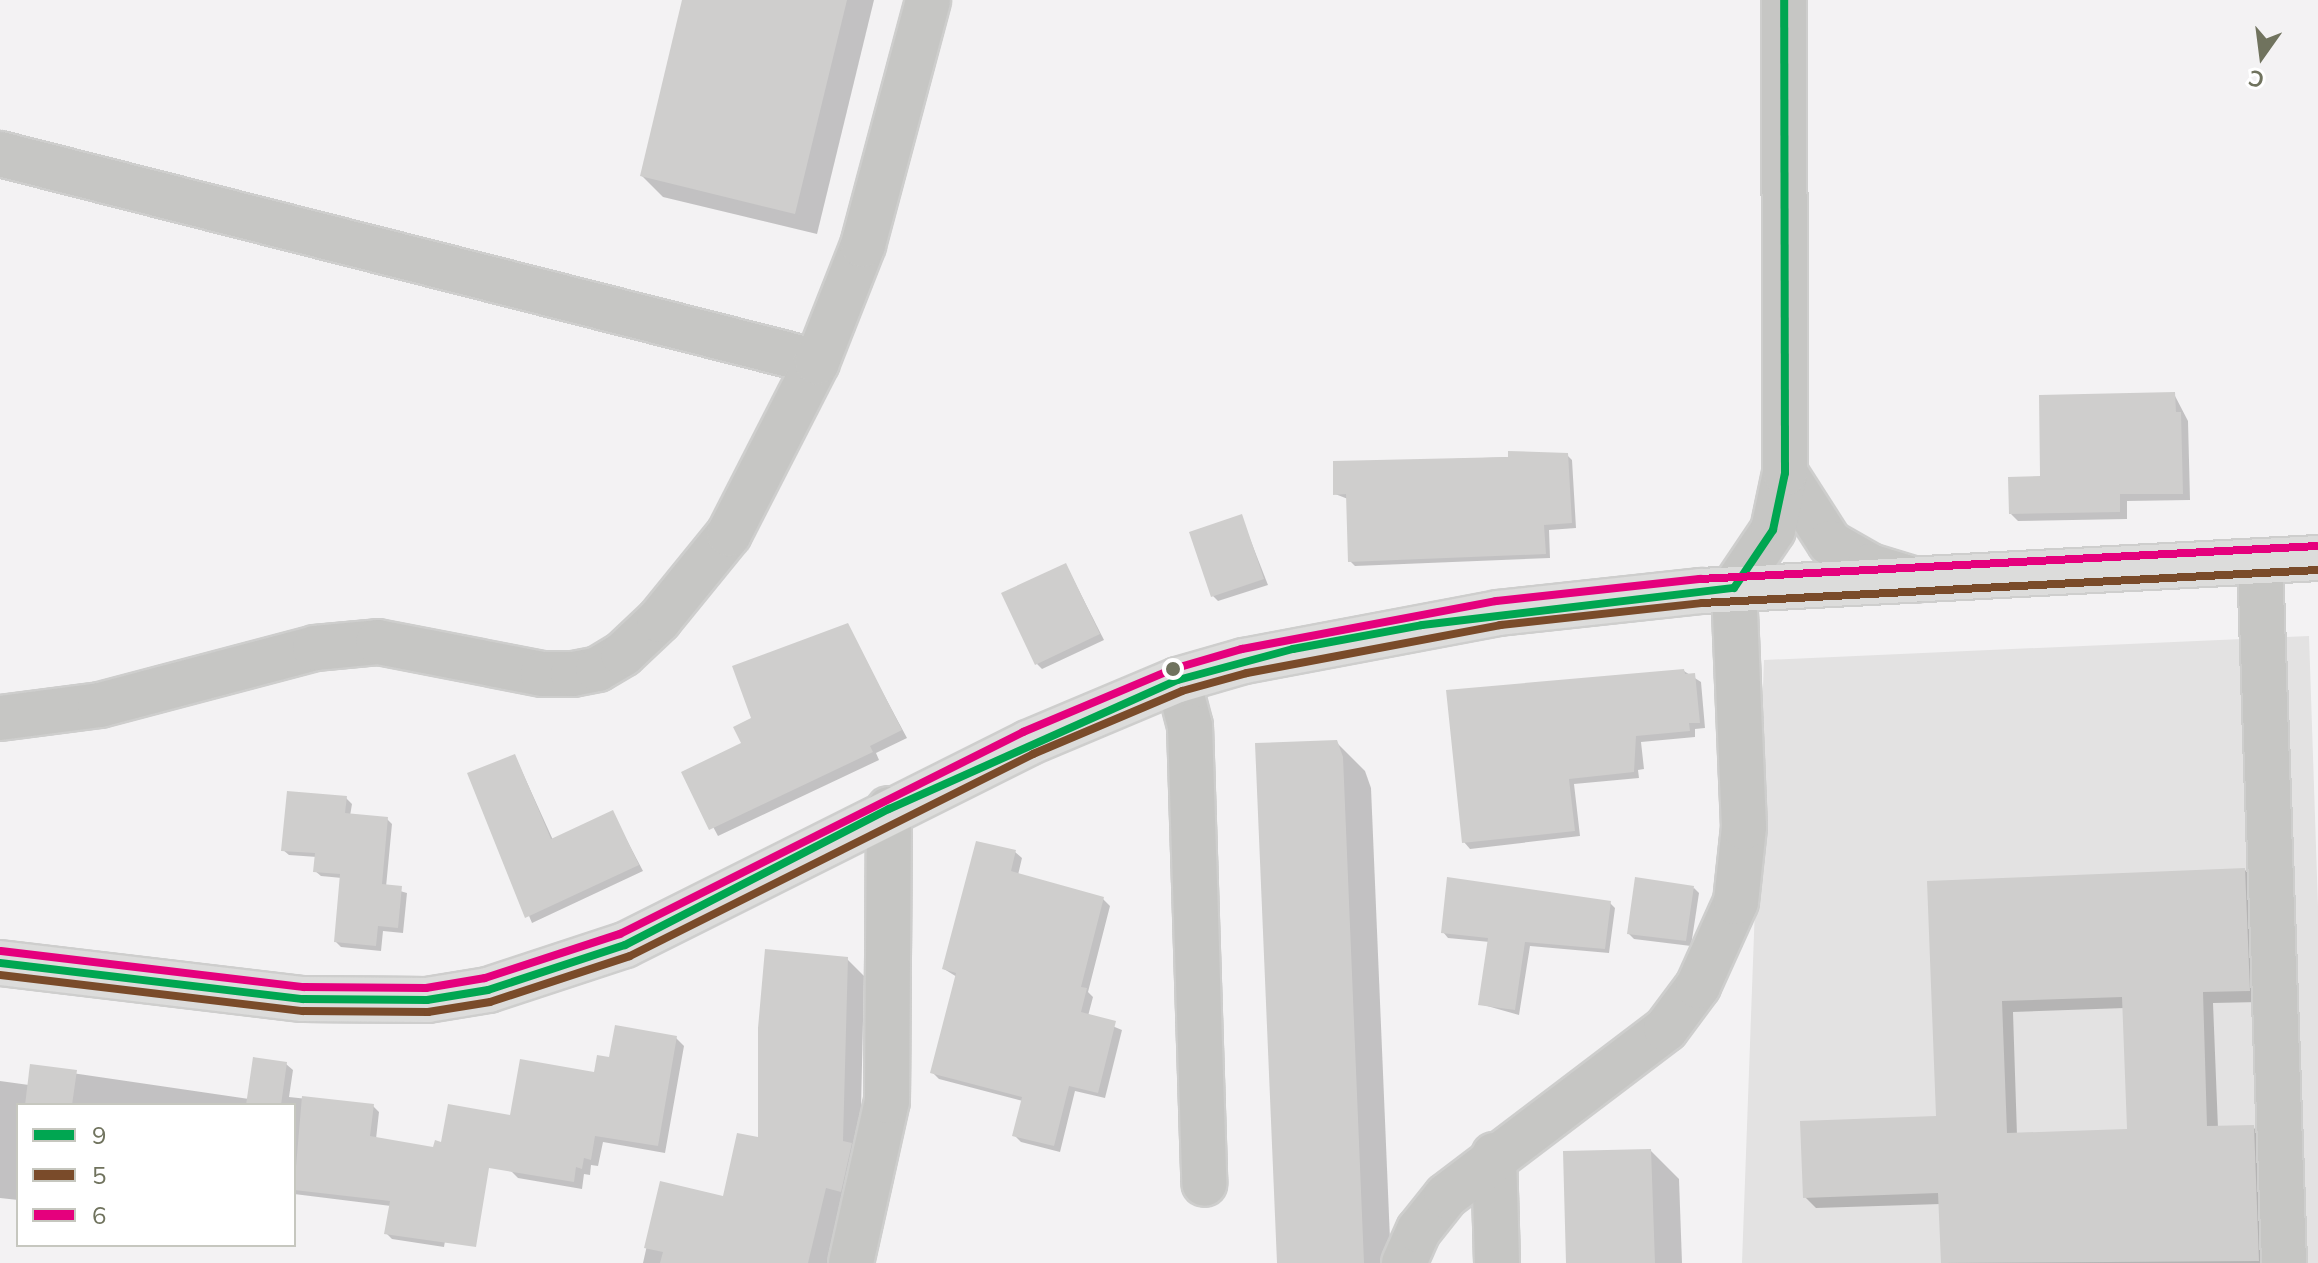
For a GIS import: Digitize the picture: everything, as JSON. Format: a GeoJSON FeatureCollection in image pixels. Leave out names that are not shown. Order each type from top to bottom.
{"type":"FeatureCollection","features":[{"type":"Feature","properties":{"kind":"main road"},"geometry":{"type":"LineString","coordinates":[[0,963],[303,999],[427,1000],[488,990],[625,945],[889,809],[1178,680],[1293,649],[1422,625],[1734,588],[2318,558]]}},
{"type":"Feature","properties":{"kind":"street"},"geometry":{"type":"LineString","coordinates":[[0,718],[100,705],[315,648],[378,642],[543,674],[598,669],[659,620],[729,534],[817,362],[863,245],[928,0]]}},
{"type":"Feature","properties":{"kind":"street"},"geometry":{"type":"LineString","coordinates":[[1404,1263],[1419,1230],[1446,1196],[1494,1155],[1666,1029],[1698,986],[1725,937],[1742,872],[1743,842],[1734,588],[1773,530],[1785,473],[1784,0]]}},
{"type":"Feature","properties":{"kind":"street"},"geometry":{"type":"LineString","coordinates":[[0,154],[817,362]]}},
{"type":"Feature","properties":{"kind":"street"},"geometry":{"type":"LineString","coordinates":[[1785,473],[1803,509],[1830,543],[1870,566],[1917,580]]}},
{"type":"Feature","properties":{"kind":"street"},"geometry":{"type":"LineString","coordinates":[[2260,561],[2284,1263]]}},
{"type":"Feature","properties":{"kind":"street"},"geometry":{"type":"LineString","coordinates":[[1178,680],[1190,726],[1204,1184]]}},
{"type":"Feature","properties":{"kind":"street"},"geometry":{"type":"LineString","coordinates":[[851,1263],[887,1101],[889,809]]}},
{"type":"Feature","properties":{"kind":"street"},"geometry":{"type":"LineString","coordinates":[[1494,1155],[1497,1263]]}},
{"type":"Feature","properties":{"kind":"shaded area"},"geometry":{"type":"Polygon","coordinates":[[[2309,636],[2318,907],[2318,1263],[1742,1263],[1764,660],[2309,636]]]}},
{"type":"Feature","properties":{"kind":"building"},"geometry":{"type":"Polygon","coordinates":[[[682,0],[847,0],[795,214],[640,176],[682,0]]]}},
{"type":"Feature","properties":{"kind":"building"},"geometry":{"type":"Polygon","coordinates":[[[2175,392],[2176,412],[2181,412],[2183,494],[2120,494],[2120,512],[2009,514],[2008,477],[2040,476],[2039,395],[2175,392]]]}},
{"type":"Feature","properties":{"kind":"building"},"geometry":{"type":"Polygon","coordinates":[[[1508,451],[1568,453],[1572,523],[1544,525],[1546,554],[1348,562],[1346,494],[1333,495],[1333,461],[1508,457],[1508,451]]]}},
{"type":"Feature","properties":{"kind":"building"},"geometry":{"type":"Polygon","coordinates":[[[1242,514],[1264,579],[1211,597],[1189,532],[1242,514]]]}},
{"type":"Feature","properties":{"kind":"building"},"geometry":{"type":"Polygon","coordinates":[[[1066,563],[1100,634],[1035,665],[1001,593],[1066,563]]]}},
{"type":"Feature","properties":{"kind":"building"},"geometry":{"type":"Polygon","coordinates":[[[848,623],[902,730],[870,746],[873,752],[709,830],[681,772],[741,743],[733,727],[751,718],[732,666],[848,623]]]}},
{"type":"Feature","properties":{"kind":"building"},"geometry":{"type":"Polygon","coordinates":[[[1684,669],[1685,674],[1695,673],[1700,723],[1689,723],[1690,731],[1636,736],[1634,772],[1569,779],[1575,831],[1462,843],[1446,690],[1684,669]]]}},
{"type":"Feature","properties":{"kind":"building"},"geometry":{"type":"Polygon","coordinates":[[[1337,740],[1343,757],[1364,1263],[1277,1263],[1255,743],[1337,740]]]}},
{"type":"Feature","properties":{"kind":"building"},"geometry":{"type":"Polygon","coordinates":[[[515,754],[551,839],[613,810],[639,865],[525,918],[467,773],[515,754]]]}},
{"type":"Feature","properties":{"kind":"building"},"geometry":{"type":"Polygon","coordinates":[[[287,791],[347,796],[345,813],[388,817],[382,884],[402,886],[398,928],[378,926],[376,946],[334,942],[340,874],[313,872],[315,853],[281,851],[287,791]]]}},
{"type":"Feature","properties":{"kind":"building"},"geometry":{"type":"Polygon","coordinates":[[[976,841],[1016,850],[1011,871],[1104,897],[1081,987],[1087,988],[1081,1012],[1116,1021],[1098,1093],[1069,1086],[1054,1146],[1012,1136],[1022,1097],[930,1073],[956,973],[942,969],[976,841]]]}},
{"type":"Feature","properties":{"kind":"building"},"geometry":{"type":"Polygon","coordinates":[[[2245,868],[2250,991],[2203,992],[2207,1126],[2254,1125],[2259,1261],[1941,1263],[1938,1193],[1803,1198],[1800,1121],[1936,1116],[1927,881],[2245,868]],[[2122,997],[2002,1001],[2007,1133],[2127,1129],[2122,997]]]}},
{"type":"Feature","properties":{"kind":"building"},"geometry":{"type":"Polygon","coordinates":[[[1447,877],[1611,901],[1605,949],[1525,942],[1515,1010],[1478,1005],[1488,938],[1441,933],[1447,877]]]}},
{"type":"Feature","properties":{"kind":"building"},"geometry":{"type":"Polygon","coordinates":[[[1635,877],[1694,886],[1686,941],[1627,934],[1635,877]]]}},
{"type":"Feature","properties":{"kind":"building"},"geometry":{"type":"Polygon","coordinates":[[[765,949],[848,957],[843,1141],[852,1143],[841,1192],[826,1188],[808,1263],[660,1263],[663,1252],[644,1248],[660,1181],[723,1196],[737,1133],[758,1137],[758,1028],[765,949]]]}},
{"type":"Feature","properties":{"kind":"building"},"geometry":{"type":"Polygon","coordinates":[[[615,1025],[677,1036],[658,1146],[595,1136],[591,1160],[584,1158],[582,1169],[576,1167],[574,1182],[489,1168],[476,1247],[384,1234],[390,1201],[296,1190],[302,1096],[374,1104],[370,1136],[433,1147],[435,1140],[441,1142],[448,1104],[510,1115],[520,1059],[594,1072],[597,1055],[609,1057],[615,1025]]]}},
{"type":"Feature","properties":{"kind":"building"},"geometry":{"type":"Polygon","coordinates":[[[253,1057],[287,1062],[281,1103],[246,1103],[253,1057]]]}},
{"type":"Feature","properties":{"kind":"building"},"geometry":{"type":"Polygon","coordinates":[[[30,1064],[77,1070],[72,1103],[25,1103],[30,1064]]]}},
{"type":"Feature","properties":{"kind":"building"},"geometry":{"type":"Polygon","coordinates":[[[1651,1149],[1655,1263],[1566,1263],[1563,1151],[1651,1149]]]}},
{"type":"Feature","properties":{"kind":"transit line","name":"9"},"geometry":{"type":"LineString","coordinates":[[0,963],[303,999],[427,1000],[488,990],[625,945],[889,809],[1178,680],[1293,649],[1422,625],[1734,588],[1773,530],[1785,473],[1784,0]]}},
{"type":"Feature","properties":{"kind":"transit line","name":"6"},"geometry":{"type":"LineString","coordinates":[[1,951],[304,987],[426,988],[485,978],[620,934],[1023,732],[1173,669],[1242,649],[1496,601],[1700,579],[2317,546]]}},
{"type":"Feature","properties":{"kind":"transit line","name":"5"},"geometry":{"type":"LineString","coordinates":[[0,975],[303,1011],[428,1012],[490,1002],[630,956],[1033,754],[1182,691],[1247,673],[1500,625],[1702,603],[2318,570]]}}]}
